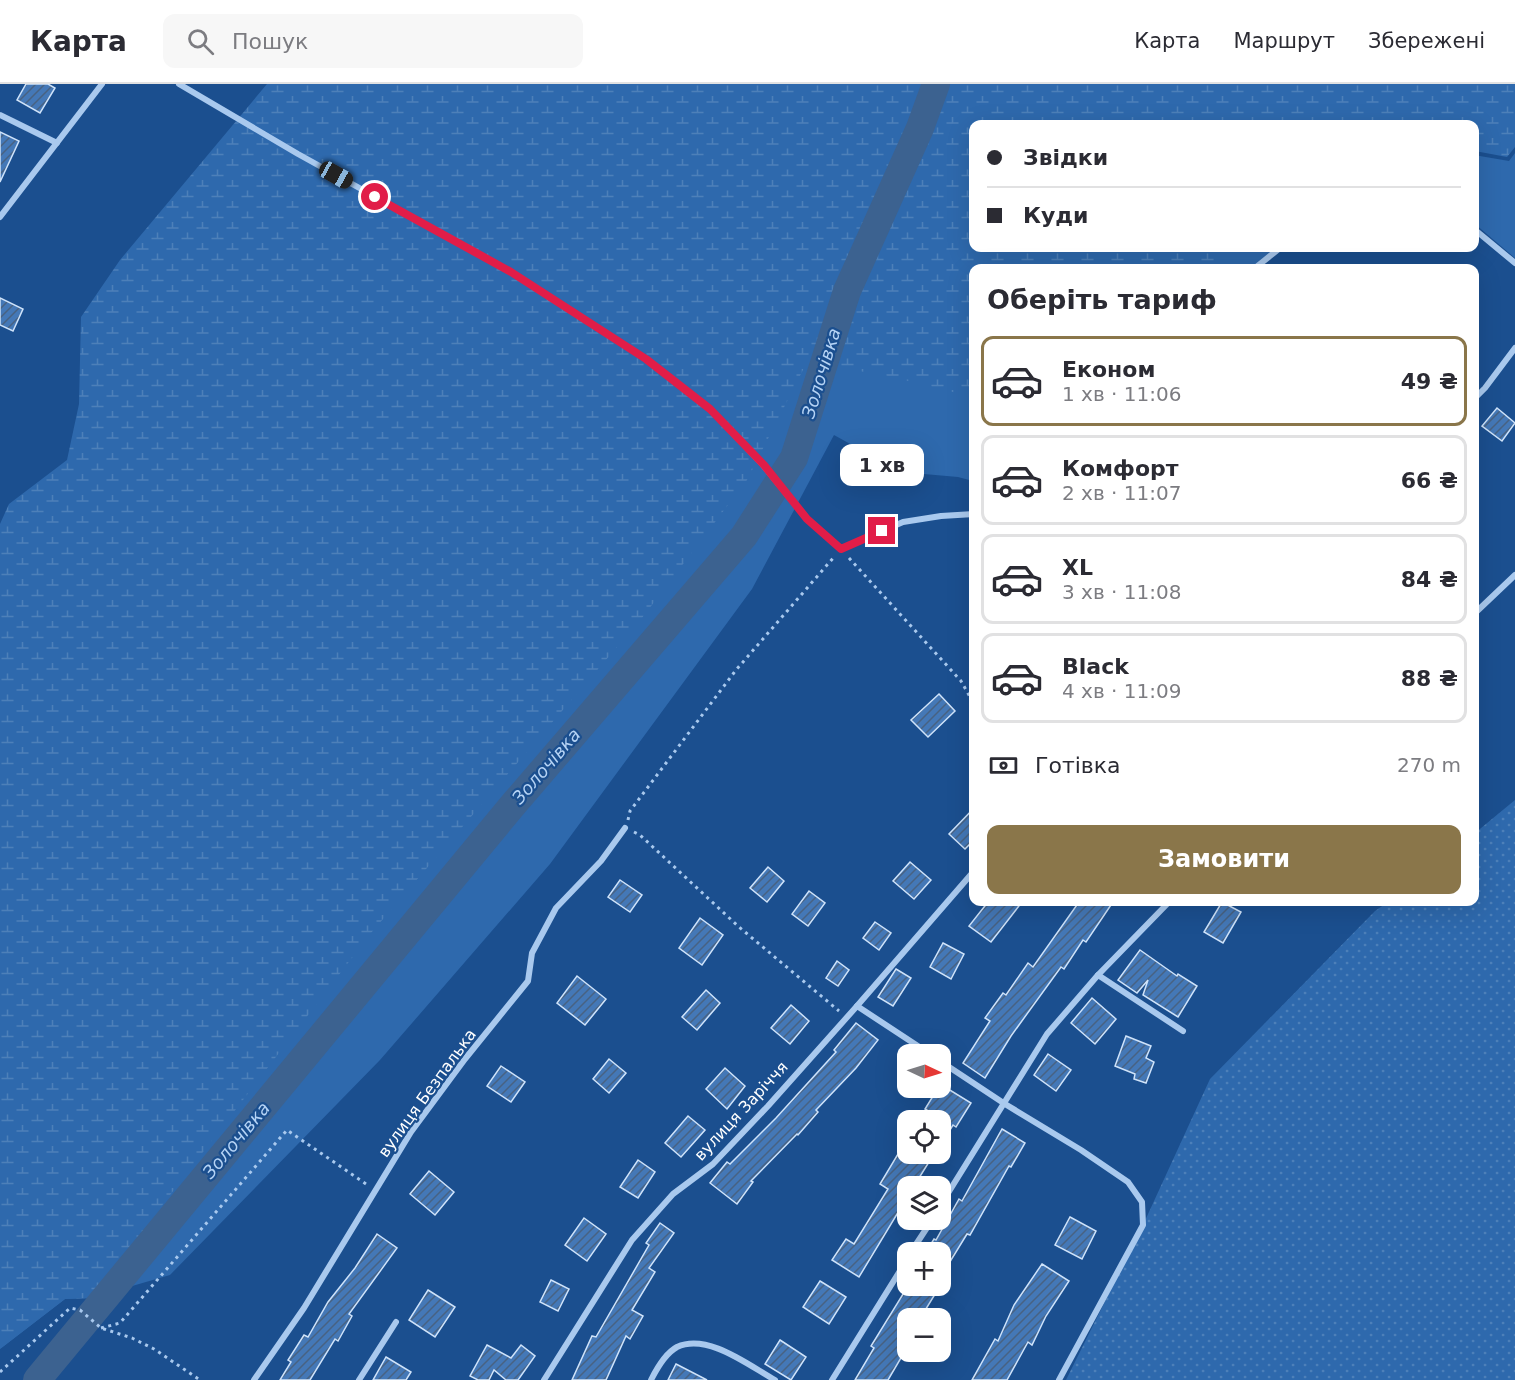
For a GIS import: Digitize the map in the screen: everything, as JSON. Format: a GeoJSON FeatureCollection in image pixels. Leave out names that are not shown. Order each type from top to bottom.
{"type":"FeatureCollection","features":[{"type":"Feature","properties":{"kind":"street"},"geometry":{"type":"LineString","coordinates":[[0,217],[102,84]]}},
{"type":"Feature","properties":{"kind":"street"},"geometry":{"type":"LineString","coordinates":[[179,84],[298,154],[511,272],[627,347],[710,409],[764,465],[807,519],[841,549],[903,522],[969,514]]}},
{"type":"Feature","properties":{"kind":"street"},"geometry":{"type":"LineString","coordinates":[[0,115],[57,143]]}},
{"type":"Feature","properties":{"kind":"street"},"geometry":{"type":"LineString","coordinates":[[1479,234],[1515,263]]}},
{"type":"Feature","properties":{"kind":"street"},"geometry":{"type":"LineString","coordinates":[[1260,264],[1275,252]]}},
{"type":"Feature","properties":{"kind":"street"},"geometry":{"type":"LineString","coordinates":[[1479,394],[1515,348]]}},
{"type":"Feature","properties":{"kind":"street"},"geometry":{"type":"LineString","coordinates":[[1479,609],[1515,575]]}},
{"type":"Feature","properties":{"kind":"street","name":"вулиця Безпалька"},"geometry":{"type":"LineString","coordinates":[[254,1380],[304,1308],[411,1132],[465,1059],[528,981],[532,953],[556,908],[601,861],[625,828]]}},
{"type":"Feature","properties":{"kind":"street","name":"вулиця Заріччя"},"geometry":{"type":"LineString","coordinates":[[544,1380],[632,1240],[674,1194],[713,1164],[768,1106],[969,877]]}},
{"type":"Feature","properties":{"kind":"street"},"geometry":{"type":"LineString","coordinates":[[951,1189],[1047,1034],[1098,975],[1165,906]]}},
{"type":"Feature","properties":{"kind":"street"},"geometry":{"type":"LineString","coordinates":[[1098,975],[1183,1031]]}},
{"type":"Feature","properties":{"kind":"street"},"geometry":{"type":"LineString","coordinates":[[857,1006],[915,1044]]}},
{"type":"Feature","properties":{"kind":"street"},"geometry":{"type":"LineString","coordinates":[[951,1068],[1082,1150],[1128,1182],[1142,1202],[1143,1225],[1059,1380]]}},
{"type":"Feature","properties":{"kind":"street"},"geometry":{"type":"LineString","coordinates":[[832,1380],[897,1276]]}},
{"type":"Feature","properties":{"kind":"street"},"geometry":{"type":"LineString","coordinates":[[359,1380],[396,1322]]}},
{"type":"Feature","properties":{"kind":"street"},"geometry":{"type":"LineString","coordinates":[[651,1380],[658,1366],[676,1348],[703,1343],[728,1353],[775,1380]]}},
{"type":"Feature","properties":{"kind":"path"},"geometry":{"type":"LineString","coordinates":[[846,1016],[739,927],[640,835],[625,828],[630,811],[736,670],[841,549],[961,681],[969,695]]}},
{"type":"Feature","properties":{"kind":"path"},"geometry":{"type":"LineString","coordinates":[[101,1328],[120,1323],[287,1130],[376,1191]]}},
{"type":"Feature","properties":{"kind":"path"},"geometry":{"type":"LineString","coordinates":[[0,1372],[70,1308],[80,1310],[101,1328],[132,1338],[154,1349],[200,1380]]}},
{"type":"Feature","properties":{"kind":"green space"},"geometry":{"type":"Polygon","coordinates":[[[267,84],[1515,84],[1515,147],[1507,157],[1479,152],[1479,120],[969,120],[969,252],[1228,252],[1214,264],[969,264],[969,396],[888,376],[807,362],[747,480],[642,618],[371,933],[91,1298],[65,1299],[0,1349],[0,524],[9,504],[67,460],[79,404],[81,317],[120,260],[267,84]]]}},
{"type":"Feature","properties":{"kind":"green space"},"geometry":{"type":"Polygon","coordinates":[[[1515,153],[1515,258],[1479,227],[1479,156],[1509,161],[1515,153]]]}},
{"type":"Feature","properties":{"kind":"green space"},"geometry":{"type":"Polygon","coordinates":[[[1013,252],[1275,252],[1260,264],[1005,264],[1013,252]]]}},
{"type":"Feature","properties":{"kind":"green space"},"geometry":{"type":"Polygon","coordinates":[[[969,319],[969,480],[901,472],[834,435],[752,589],[550,864],[380,1060],[170,1275],[91,1298],[65,1299],[0,1349],[787,331],[969,319]]]}},
{"type":"Feature","properties":{"kind":"green space"},"geometry":{"type":"Polygon","coordinates":[[[1515,800],[1515,1380],[1066,1380],[1143,1225],[1210,1079],[1382,906],[1479,906],[1479,830],[1515,800]]]}},
{"type":"Feature","properties":{"kind":"building"},"geometry":{"type":"Polygon","coordinates":[[[26,84],[48,84],[55,88],[40,113],[17,100],[26,84]]]}},
{"type":"Feature","properties":{"kind":"building"},"geometry":{"type":"Polygon","coordinates":[[[0,132],[19,141],[0,182],[0,132]]]}},
{"type":"Feature","properties":{"kind":"building"},"geometry":{"type":"Polygon","coordinates":[[[0,298],[23,309],[13,331],[0,325],[0,298]]]}},
{"type":"Feature","properties":{"kind":"building"},"geometry":{"type":"Polygon","coordinates":[[[1497,408],[1515,423],[1502,441],[1482,426],[1497,408]]]}},
{"type":"Feature","properties":{"kind":"building"},"geometry":{"type":"Polygon","coordinates":[[[939,694],[955,711],[928,737],[911,720],[939,694]]]}},
{"type":"Feature","properties":{"kind":"building"},"geometry":{"type":"Polygon","coordinates":[[[969,813],[969,845],[965,849],[949,834],[969,813]]]}},
{"type":"Feature","properties":{"kind":"building"},"geometry":{"type":"Polygon","coordinates":[[[910,862],[931,880],[914,899],[893,881],[910,862]]]}},
{"type":"Feature","properties":{"kind":"building"},"geometry":{"type":"Polygon","coordinates":[[[768,867],[784,881],[767,902],[750,888],[768,867]]]}},
{"type":"Feature","properties":{"kind":"building"},"geometry":{"type":"Polygon","coordinates":[[[620,880],[642,895],[630,912],[608,897],[620,880]]]}},
{"type":"Feature","properties":{"kind":"building"},"geometry":{"type":"Polygon","coordinates":[[[809,891],[825,903],[808,926],[792,914],[809,891]]]}},
{"type":"Feature","properties":{"kind":"building"},"geometry":{"type":"Polygon","coordinates":[[[985,906],[1019,906],[991,942],[969,926],[985,906]]]}},
{"type":"Feature","properties":{"kind":"building"},"geometry":{"type":"Polygon","coordinates":[[[1076,906],[1110,906],[1086,942],[1083,940],[1064,969],[1061,967],[1011,1036],[985,1078],[963,1063],[990,1021],[985,1018],[1003,993],[1006,995],[1028,963],[1033,967],[1076,906]]]}},
{"type":"Feature","properties":{"kind":"building"},"geometry":{"type":"Polygon","coordinates":[[[1220,906],[1230,906],[1241,912],[1223,943],[1204,932],[1220,906]]]}},
{"type":"Feature","properties":{"kind":"building"},"geometry":{"type":"Polygon","coordinates":[[[700,918],[723,935],[702,965],[679,948],[700,918]]]}},
{"type":"Feature","properties":{"kind":"building"},"geometry":{"type":"Polygon","coordinates":[[[875,922],[891,933],[879,950],[863,938],[875,922]]]}},
{"type":"Feature","properties":{"kind":"building"},"geometry":{"type":"Polygon","coordinates":[[[943,943],[964,954],[951,979],[930,967],[943,943]]]}},
{"type":"Feature","properties":{"kind":"building"},"geometry":{"type":"Polygon","coordinates":[[[1140,950],[1177,976],[1178,974],[1197,986],[1178,1017],[1143,995],[1148,980],[1137,993],[1118,980],[1140,950]]]}},
{"type":"Feature","properties":{"kind":"building"},"geometry":{"type":"Polygon","coordinates":[[[837,961],[849,970],[838,986],[826,978],[837,961]]]}},
{"type":"Feature","properties":{"kind":"building"},"geometry":{"type":"Polygon","coordinates":[[[896,969],[911,978],[893,1006],[878,997],[896,969]]]}},
{"type":"Feature","properties":{"kind":"building"},"geometry":{"type":"Polygon","coordinates":[[[577,976],[606,999],[585,1025],[557,1003],[577,976]]]}},
{"type":"Feature","properties":{"kind":"building"},"geometry":{"type":"Polygon","coordinates":[[[706,990],[720,1003],[697,1030],[682,1017],[706,990]]]}},
{"type":"Feature","properties":{"kind":"building"},"geometry":{"type":"Polygon","coordinates":[[[1092,998],[1116,1019],[1095,1044],[1071,1023],[1092,998]]]}},
{"type":"Feature","properties":{"kind":"building"},"geometry":{"type":"Polygon","coordinates":[[[791,1005],[809,1021],[790,1044],[771,1028],[791,1005]]]}},
{"type":"Feature","properties":{"kind":"building"},"geometry":{"type":"Polygon","coordinates":[[[856,1023],[878,1040],[856,1068],[816,1110],[818,1112],[798,1135],[751,1181],[753,1182],[737,1204],[710,1183],[727,1162],[730,1164],[776,1118],[836,1052],[834,1050],[856,1023]]]}},
{"type":"Feature","properties":{"kind":"building"},"geometry":{"type":"Polygon","coordinates":[[[1126,1036],[1151,1046],[1146,1058],[1154,1062],[1146,1083],[1134,1079],[1135,1074],[1115,1066],[1126,1036]]]}},
{"type":"Feature","properties":{"kind":"building"},"geometry":{"type":"Polygon","coordinates":[[[1048,1054],[1071,1070],[1056,1091],[1034,1075],[1048,1054]]]}},
{"type":"Feature","properties":{"kind":"building"},"geometry":{"type":"Polygon","coordinates":[[[609,1059],[626,1073],[609,1093],[593,1079],[609,1059]]]}},
{"type":"Feature","properties":{"kind":"building"},"geometry":{"type":"Polygon","coordinates":[[[501,1066],[525,1082],[511,1102],[487,1086],[501,1066]]]}},
{"type":"Feature","properties":{"kind":"building"},"geometry":{"type":"Polygon","coordinates":[[[725,1068],[745,1086],[727,1109],[706,1089],[725,1068]]]}},
{"type":"Feature","properties":{"kind":"building"},"geometry":{"type":"Polygon","coordinates":[[[951,1091],[971,1103],[956,1127],[953,1125],[951,1128],[951,1110],[925,1109],[932,1098],[951,1098],[951,1091]]]}},
{"type":"Feature","properties":{"kind":"building"},"geometry":{"type":"Polygon","coordinates":[[[688,1116],[705,1130],[681,1157],[665,1143],[688,1116]]]}},
{"type":"Feature","properties":{"kind":"building"},"geometry":{"type":"Polygon","coordinates":[[[1002,1129],[1025,1143],[1011,1167],[1009,1166],[970,1235],[967,1234],[951,1260],[951,1242],[932,1242],[942,1230],[951,1230],[951,1213],[959,1199],[962,1201],[1002,1129]]]}},
{"type":"Feature","properties":{"kind":"building"},"geometry":{"type":"Polygon","coordinates":[[[897,1156],[897,1164],[928,1164],[920,1176],[897,1176],[897,1214],[859,1277],[832,1260],[846,1239],[854,1244],[888,1189],[880,1184],[897,1156]]]}},
{"type":"Feature","properties":{"kind":"building"},"geometry":{"type":"Polygon","coordinates":[[[638,1160],[655,1172],[638,1198],[620,1187],[638,1160]]]}},
{"type":"Feature","properties":{"kind":"building"},"geometry":{"type":"Polygon","coordinates":[[[429,1171],[454,1192],[435,1215],[410,1194],[429,1171]]]}},
{"type":"Feature","properties":{"kind":"building"},"geometry":{"type":"Polygon","coordinates":[[[1070,1217],[1096,1231],[1082,1259],[1055,1245],[1070,1217]]]}},
{"type":"Feature","properties":{"kind":"building"},"geometry":{"type":"Polygon","coordinates":[[[584,1218],[606,1234],[587,1261],[565,1245],[584,1218]]]}},
{"type":"Feature","properties":{"kind":"building"},"geometry":{"type":"Polygon","coordinates":[[[660,1223],[674,1233],[649,1268],[655,1272],[632,1310],[643,1316],[630,1339],[626,1336],[606,1380],[572,1380],[592,1336],[596,1337],[649,1245],[646,1243],[660,1223]]]}},
{"type":"Feature","properties":{"kind":"building"},"geometry":{"type":"Polygon","coordinates":[[[377,1234],[397,1248],[349,1314],[352,1316],[338,1341],[335,1339],[310,1380],[280,1380],[291,1362],[288,1360],[304,1335],[308,1337],[328,1302],[355,1268],[377,1234]]]}},
{"type":"Feature","properties":{"kind":"building"},"geometry":{"type":"Polygon","coordinates":[[[1042,1264],[1069,1281],[1046,1316],[1032,1345],[1028,1342],[1007,1380],[972,1380],[995,1339],[998,1341],[1014,1305],[1042,1264]]]}},
{"type":"Feature","properties":{"kind":"building"},"geometry":{"type":"Polygon","coordinates":[[[551,1280],[569,1289],[558,1311],[540,1302],[551,1280]]]}},
{"type":"Feature","properties":{"kind":"building"},"geometry":{"type":"Polygon","coordinates":[[[820,1281],[846,1297],[829,1324],[803,1307],[820,1281]]]}},
{"type":"Feature","properties":{"kind":"building"},"geometry":{"type":"Polygon","coordinates":[[[428,1290],[455,1307],[435,1337],[409,1320],[428,1290]]]}},
{"type":"Feature","properties":{"kind":"building"},"geometry":{"type":"Polygon","coordinates":[[[902,1296],[934,1296],[927,1308],[897,1308],[899,1362],[888,1380],[855,1380],[874,1348],[871,1346],[902,1296]]]}},
{"type":"Feature","properties":{"kind":"building"},"geometry":{"type":"Polygon","coordinates":[[[780,1340],[806,1357],[791,1380],[765,1364],[780,1340]]]}},
{"type":"Feature","properties":{"kind":"building"},"geometry":{"type":"Polygon","coordinates":[[[487,1345],[511,1358],[521,1345],[535,1356],[518,1380],[506,1380],[494,1370],[489,1380],[478,1380],[470,1376],[487,1345]]]}},
{"type":"Feature","properties":{"kind":"building"},"geometry":{"type":"Polygon","coordinates":[[[386,1357],[411,1372],[406,1380],[373,1380],[386,1357]]]}},
{"type":"Feature","properties":{"kind":"building"},"geometry":{"type":"Polygon","coordinates":[[[676,1364],[707,1380],[668,1380],[676,1364]]]}},
{"type":"Feature","properties":{"kind":"waterway","name":"Золочівка"},"geometry":{"type":"LineString","coordinates":[[37,1380],[512,806],[744,536],[794,458],[847,291],[920,128],[936,84]]}},
{"type":"Feature","properties":{"kind":"route"},"geometry":{"type":"LineString","coordinates":[[375,197],[511,272],[646,359],[710,409],[764,465],[807,519],[841,549],[882,531]]}}]}
